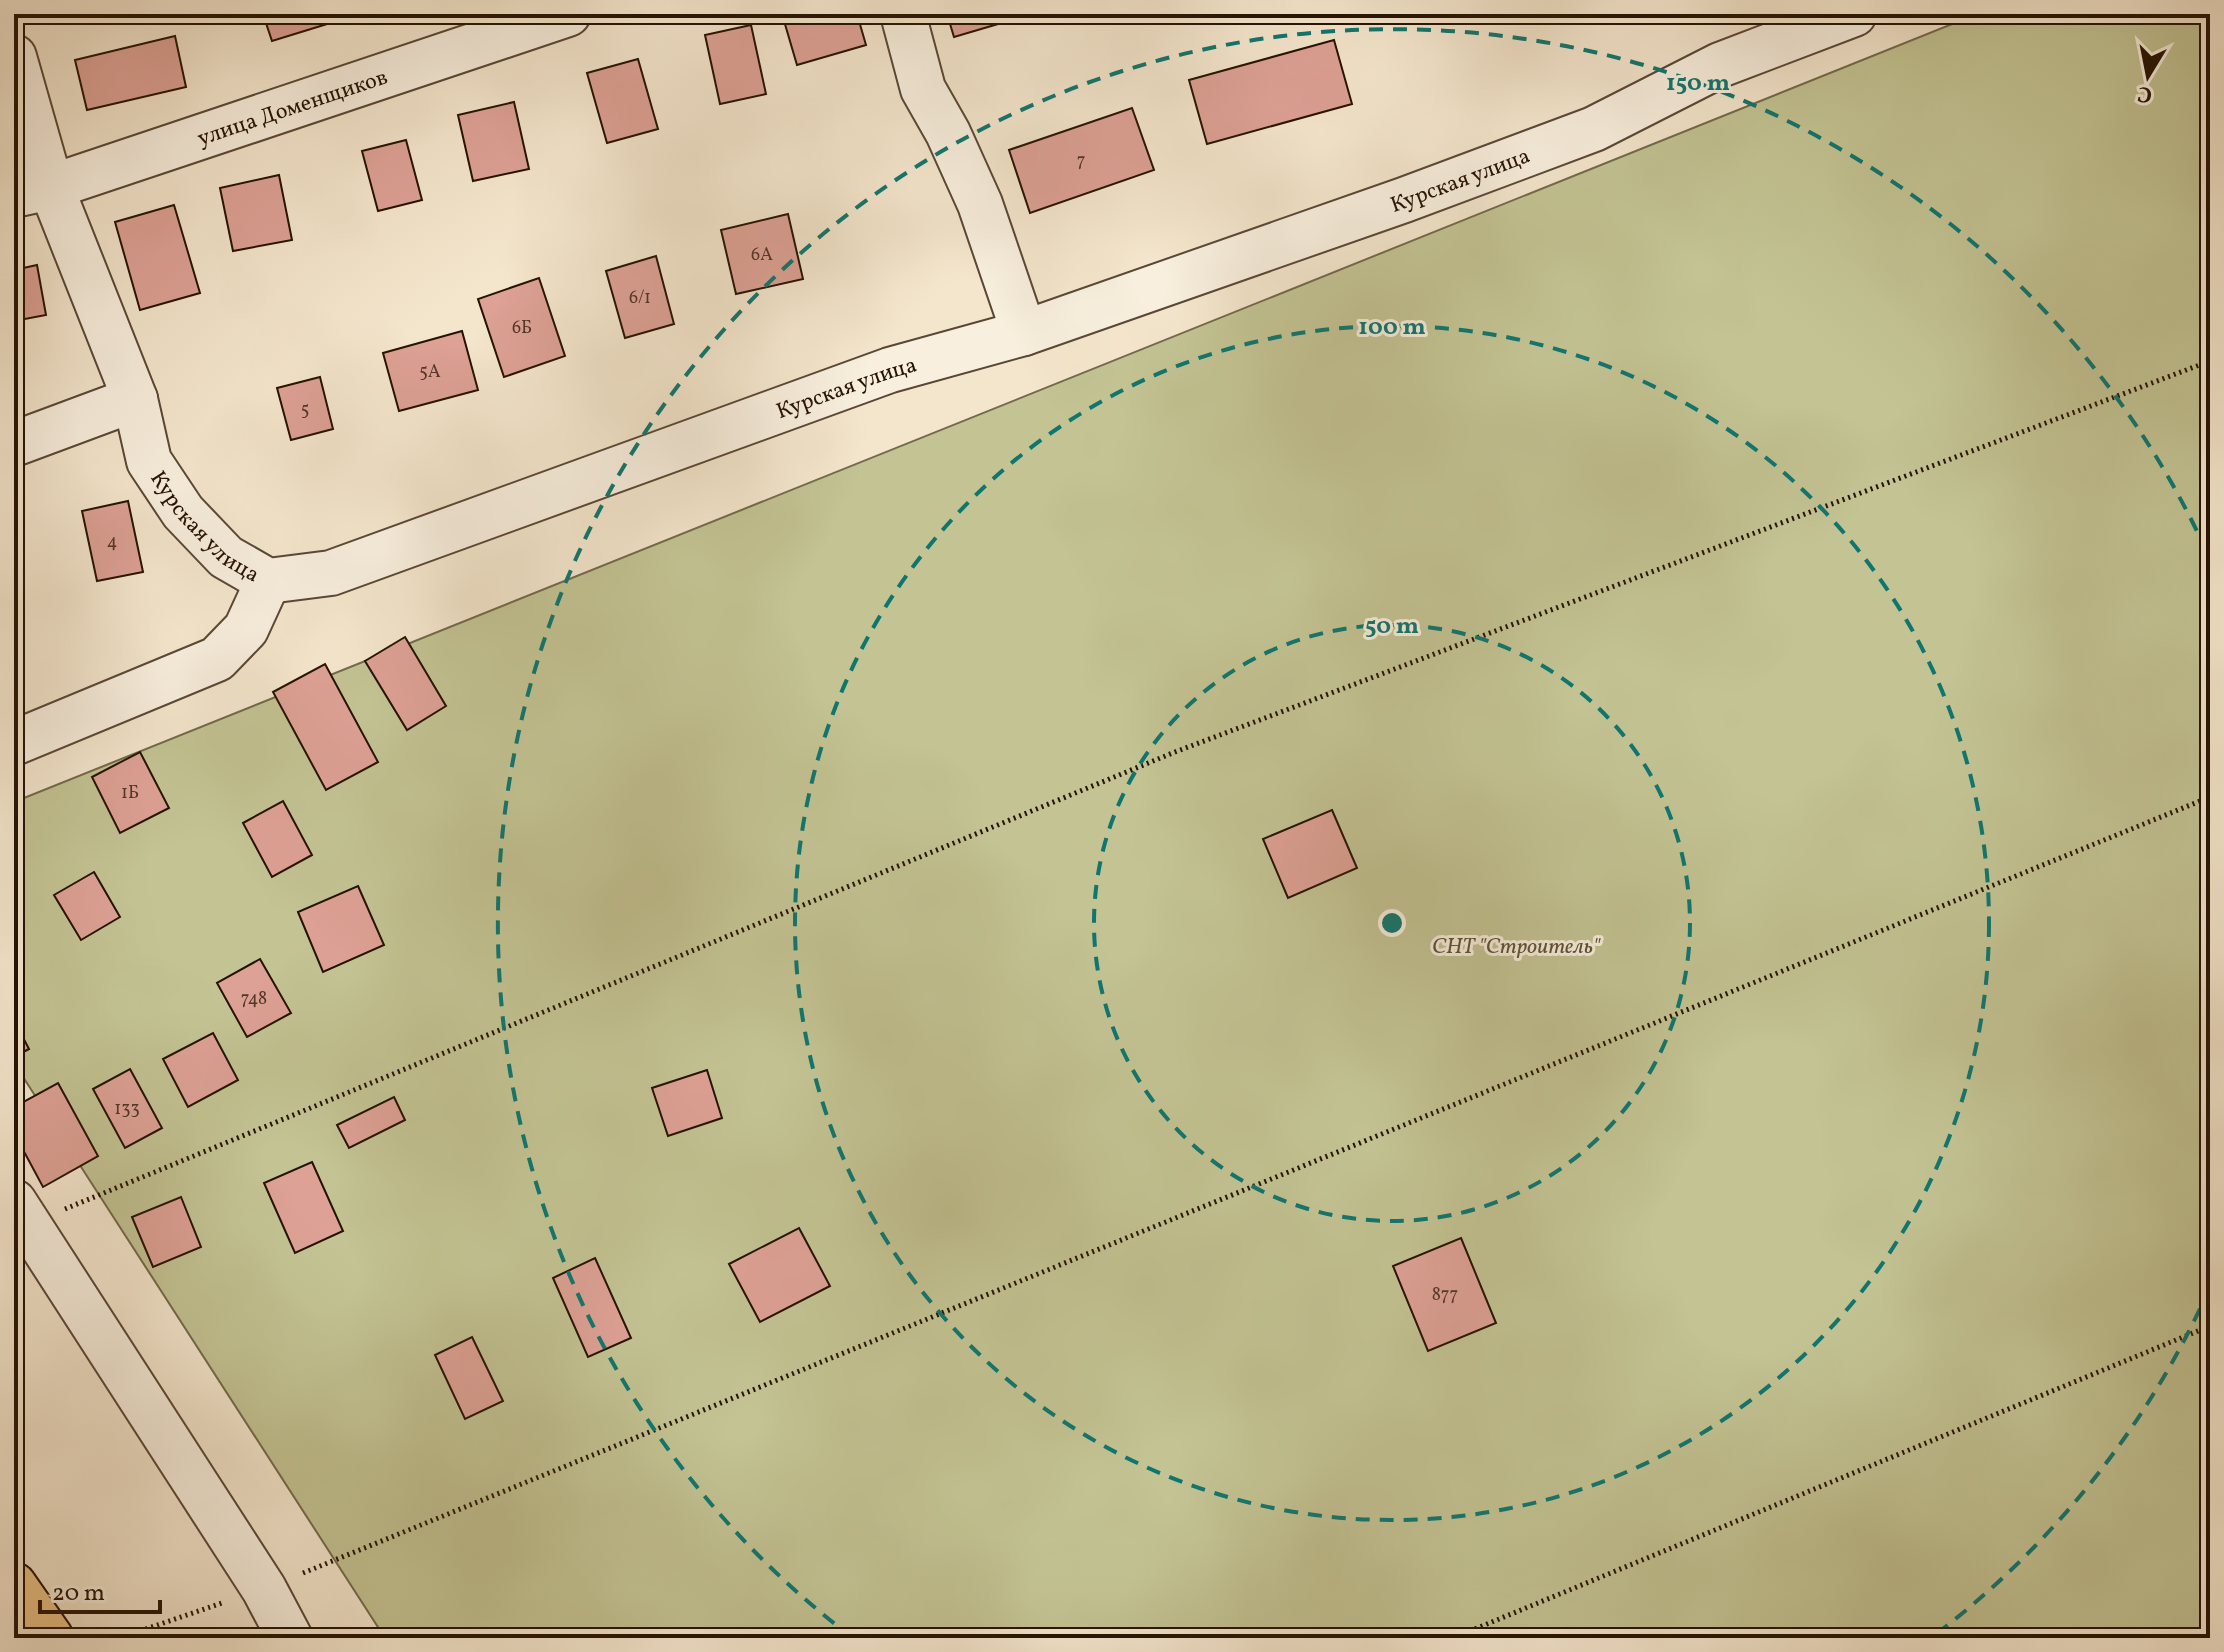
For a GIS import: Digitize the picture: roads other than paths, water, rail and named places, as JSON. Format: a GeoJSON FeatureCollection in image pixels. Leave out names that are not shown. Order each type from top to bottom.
{"type":"FeatureCollection","features":[{"type":"Feature","properties":{"kind":"highway"},"geometry":{"type":"LineString","coordinates":[[14,1585],[51,1638]]}},
{"type":"Feature","properties":{"kind":"street","name":"улица Доменщиков"},"geometry":{"type":"LineString","coordinates":[[32,191],[568,14]]}},
{"type":"Feature","properties":{"kind":"street"},"geometry":{"type":"LineString","coordinates":[[903,14],[923,89],[948,133],[980,204],[1024,333]]}},
{"type":"Feature","properties":{"kind":"street","name":"Курская улица"},"geometry":{"type":"LineString","coordinates":[[14,57],[32,191],[135,399],[149,461],[183,512],[226,557],[268,581],[331,573],[890,370],[1024,333],[1404,200],[1594,129],[1720,65],[1854,14]]}},
{"type":"Feature","properties":{"kind":"street"},"geometry":{"type":"LineString","coordinates":[[14,444],[135,399]]}},
{"type":"Feature","properties":{"kind":"street"},"geometry":{"type":"LineString","coordinates":[[14,743],[217,659],[246,629],[268,581]]}},
{"type":"Feature","properties":{"kind":"street"},"geometry":{"type":"LineString","coordinates":[[20,1213],[264,1589],[290,1638]]}},
{"type":"Feature","properties":{"kind":"park label","name":"СНТ \"Строитель\""},"geometry":{"type":"Point","coordinates":[1516,945]}}]}
